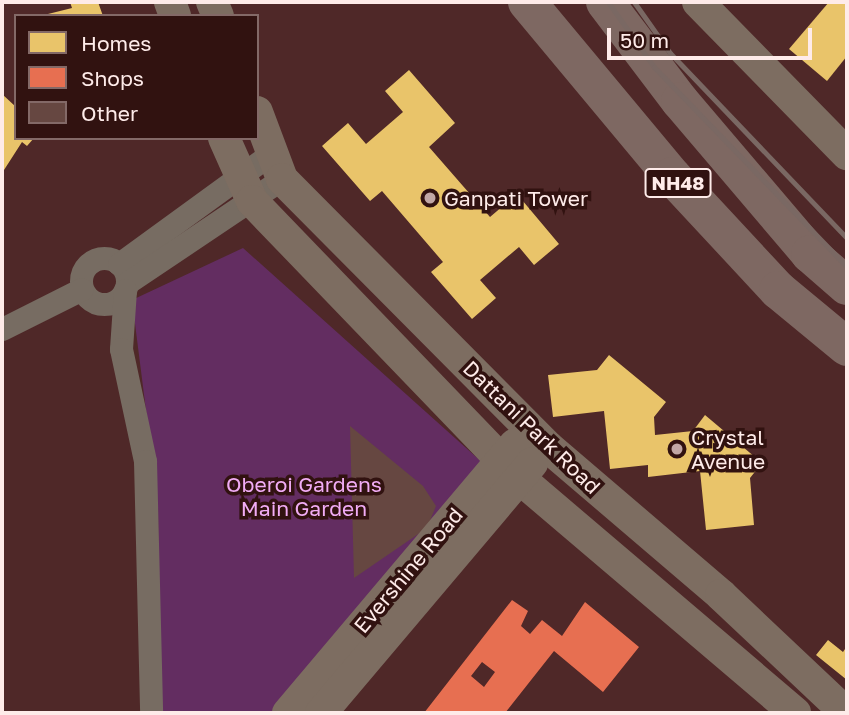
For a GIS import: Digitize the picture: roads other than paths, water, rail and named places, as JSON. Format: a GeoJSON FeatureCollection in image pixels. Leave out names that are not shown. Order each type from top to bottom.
{"type":"FeatureCollection","features":[{"type":"Feature","properties":{"kind":"highway","name":"NH48"},"geometry":{"type":"LineString","coordinates":[[527,2],[681,186],[778,290],[847,347]]}},
{"type":"Feature","properties":{"kind":"highway","name":"NH48"},"geometry":{"type":"LineString","coordinates":[[605,2],[680,102],[810,254],[847,286]]}},
{"type":"Feature","properties":{"kind":"street"},"geometry":{"type":"LineString","coordinates":[[698,2],[847,154]]}},
{"type":"Feature","properties":{"kind":"street","name":"Dattani Park Road"},"geometry":{"type":"LineString","coordinates":[[259,117],[278,165],[539,438],[721,595],[846,713]]}},
{"type":"Feature","properties":{"kind":"street","name":"Dattani Park Road"},"geometry":{"type":"LineString","coordinates":[[225,140],[246,190],[510,468],[696,624],[795,713]]}},
{"type":"Feature","properties":{"kind":"street"},"geometry":{"type":"LineString","coordinates":[[82,289],[99,303],[114,301],[123,279],[278,165]]}},
{"type":"Feature","properties":{"kind":"street"},"geometry":{"type":"LineString","coordinates":[[82,289],[82,272],[92,261],[123,279]]}},
{"type":"Feature","properties":{"kind":"street"},"geometry":{"type":"LineString","coordinates":[[123,279],[121,349],[145,461],[151,713]]}},
{"type":"Feature","properties":{"kind":"street"},"geometry":{"type":"LineString","coordinates":[[2,329],[82,289]]}},
{"type":"Feature","properties":{"kind":"street","name":"Evershine Road"},"geometry":{"type":"LineString","coordinates":[[288,713],[539,438]]}},
{"type":"Feature","properties":{"kind":"street","name":"Evershine Road"},"geometry":{"type":"LineString","coordinates":[[321,713],[510,468]]}},
{"type":"Feature","properties":{"kind":"street"},"geometry":{"type":"LineString","coordinates":[[696,624],[721,595]]}},
{"type":"Feature","properties":{"kind":"railway"},"geometry":{"type":"LineString","coordinates":[[608,2],[654,67],[847,267]]}},
{"type":"Feature","properties":{"kind":"railway"},"geometry":{"type":"LineString","coordinates":[[634,2],[670,53],[847,238]]}},
{"type":"Feature","properties":{"kind":"place","name":"Ganpati Tower"},"geometry":{"type":"Point","coordinates":[430,198]}},
{"type":"Feature","properties":{"kind":"place","name":"Crystal Avenue"},"geometry":{"type":"Point","coordinates":[677,449]}},
{"type":"Feature","properties":{"kind":"park label","name":"Oberoi Gardens Main Garden"},"geometry":{"type":"Point","coordinates":[304,496]}}]}
